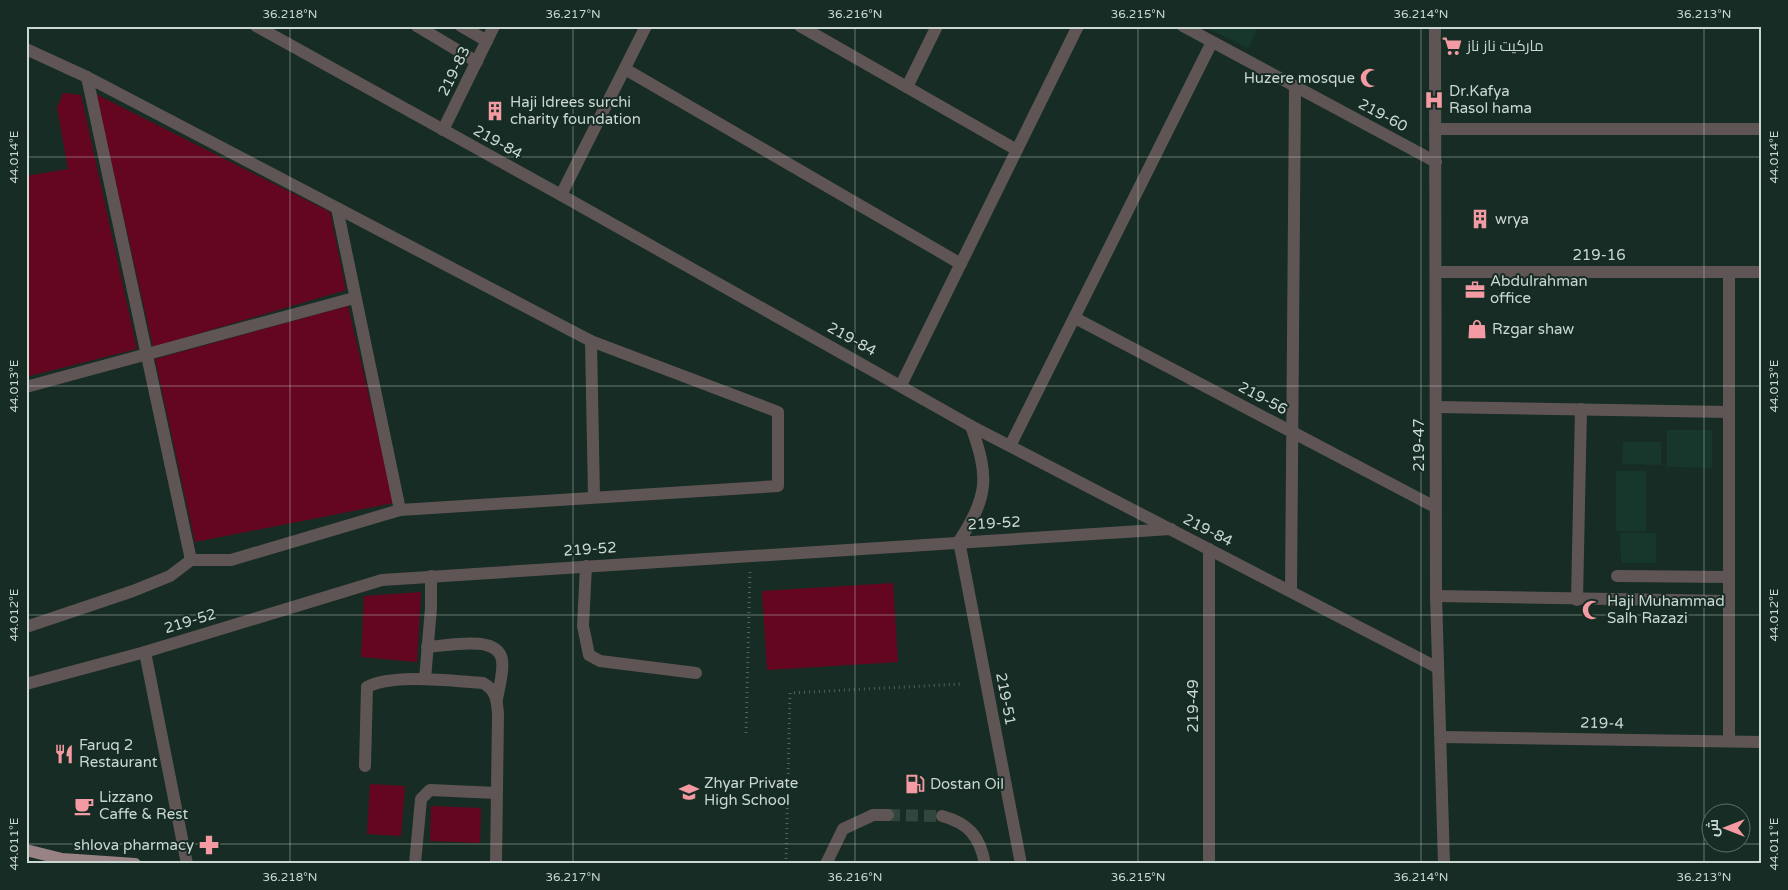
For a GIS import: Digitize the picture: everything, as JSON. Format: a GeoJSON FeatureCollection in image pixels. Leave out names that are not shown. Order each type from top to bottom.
{"type":"FeatureCollection","features":[{"type":"Feature","properties":{"kind":"main road"},"geometry":{"type":"LineString","coordinates":[[26,850],[59,862],[135,864]]}},
{"type":"Feature","properties":{"kind":"street","name":"219-84"},"geometry":{"type":"LineString","coordinates":[[256,26],[561,194],[971,426],[1438,668]]}},
{"type":"Feature","properties":{"kind":"street"},"geometry":{"type":"LineString","coordinates":[[417,26],[477,62]]}},
{"type":"Feature","properties":{"kind":"street"},"geometry":{"type":"LineString","coordinates":[[461,26],[487,40]]}},
{"type":"Feature","properties":{"kind":"street","name":"219-83"},"geometry":{"type":"LineString","coordinates":[[443,130],[494,26]]}},
{"type":"Feature","properties":{"kind":"street"},"geometry":{"type":"LineString","coordinates":[[561,194],[646,26]]}},
{"type":"Feature","properties":{"kind":"street"},"geometry":{"type":"LineString","coordinates":[[800,26],[1017,150]]}},
{"type":"Feature","properties":{"kind":"street"},"geometry":{"type":"LineString","coordinates":[[907,87],[938,26]]}},
{"type":"Feature","properties":{"kind":"street"},"geometry":{"type":"LineString","coordinates":[[901,385],[1078,26]]}},
{"type":"Feature","properties":{"kind":"street","name":"219-60"},"geometry":{"type":"LineString","coordinates":[[1183,26],[1436,162]]}},
{"type":"Feature","properties":{"kind":"street","name":"219-47"},"geometry":{"type":"LineString","coordinates":[[1435,26],[1435,507],[1444,864]]}},
{"type":"Feature","properties":{"kind":"street"},"geometry":{"type":"LineString","coordinates":[[1010,446],[1212,42]]}},
{"type":"Feature","properties":{"kind":"street"},"geometry":{"type":"LineString","coordinates":[[26,49],[87,77],[592,341],[778,412],[778,486],[400,510],[231,560],[191,560],[170,576],[133,591],[26,626]]}},
{"type":"Feature","properties":{"kind":"street"},"geometry":{"type":"LineString","coordinates":[[625,69],[960,264]]}},
{"type":"Feature","properties":{"kind":"street"},"geometry":{"type":"LineString","coordinates":[[87,77],[191,560]]}},
{"type":"Feature","properties":{"kind":"street"},"geometry":{"type":"LineString","coordinates":[[1291,591],[1295,87]]}},
{"type":"Feature","properties":{"kind":"street"},"geometry":{"type":"LineString","coordinates":[[1435,129],[1762,129]]}},
{"type":"Feature","properties":{"kind":"street"},"geometry":{"type":"LineString","coordinates":[[337,208],[354,298],[400,510]]}},
{"type":"Feature","properties":{"kind":"street","name":"219-16"},"geometry":{"type":"LineString","coordinates":[[1436,272],[1762,272]]}},
{"type":"Feature","properties":{"kind":"street"},"geometry":{"type":"LineString","coordinates":[[1729,272],[1729,742]]}},
{"type":"Feature","properties":{"kind":"street"},"geometry":{"type":"LineString","coordinates":[[26,387],[354,298]]}},
{"type":"Feature","properties":{"kind":"street","name":"219-56"},"geometry":{"type":"LineString","coordinates":[[1075,318],[1435,507]]}},
{"type":"Feature","properties":{"kind":"street"},"geometry":{"type":"LineString","coordinates":[[592,341],[594,497]]}},
{"type":"Feature","properties":{"kind":"street"},"geometry":{"type":"LineString","coordinates":[[1436,407],[1729,412]]}},
{"type":"Feature","properties":{"kind":"street"},"geometry":{"type":"LineString","coordinates":[[1577,600],[1582,410]]}},
{"type":"Feature","properties":{"kind":"street"},"geometry":{"type":"LineString","coordinates":[[959,541],[973,521],[982,494],[985,476],[982,457],[971,426]]}},
{"type":"Feature","properties":{"kind":"street","name":"219-52"},"geometry":{"type":"LineString","coordinates":[[26,684],[145,652],[382,580],[959,541],[1171,529]]}},
{"type":"Feature","properties":{"kind":"street","name":"219-51"},"geometry":{"type":"LineString","coordinates":[[959,541],[1021,864]]}},
{"type":"Feature","properties":{"kind":"street","name":"219-49"},"geometry":{"type":"LineString","coordinates":[[1208,548],[1209,864]]}},
{"type":"Feature","properties":{"kind":"street"},"geometry":{"type":"LineString","coordinates":[[586,566],[583,626],[589,655],[600,661],[696,672]]}},
{"type":"Feature","properties":{"kind":"street"},"geometry":{"type":"LineString","coordinates":[[425,679],[431,576]]}},
{"type":"Feature","properties":{"kind":"street"},"geometry":{"type":"LineString","coordinates":[[1617,576],[1729,577]]}},
{"type":"Feature","properties":{"kind":"street"},"geometry":{"type":"LineString","coordinates":[[1436,596],[1729,602]]}},
{"type":"Feature","properties":{"kind":"street"},"geometry":{"type":"LineString","coordinates":[[428,647],[482,644],[493,646],[500,654],[502,662],[497,699],[496,864]]}},
{"type":"Feature","properties":{"kind":"street"},"geometry":{"type":"LineString","coordinates":[[145,652],[187,864]]}},
{"type":"Feature","properties":{"kind":"street"},"geometry":{"type":"LineString","coordinates":[[365,766],[367,687],[376,682],[425,679],[483,683],[491,687],[497,699]]}},
{"type":"Feature","properties":{"kind":"street","name":"219-4"},"geometry":{"type":"LineString","coordinates":[[1441,737],[1762,742]]}},
{"type":"Feature","properties":{"kind":"street"},"geometry":{"type":"LineString","coordinates":[[415,864],[421,799],[430,790],[496,793]]}},
{"type":"Feature","properties":{"kind":"street"},"geometry":{"type":"LineString","coordinates":[[826,864],[843,829],[873,816],[888,816]]}},
{"type":"Feature","properties":{"kind":"street"},"geometry":{"type":"LineString","coordinates":[[942,816],[960,821],[974,834],[985,864]]}},
{"type":"Feature","properties":{"kind":"path"},"geometry":{"type":"LineString","coordinates":[[746,733],[750,555]]}},
{"type":"Feature","properties":{"kind":"path"},"geometry":{"type":"LineString","coordinates":[[786,864],[790,693],[961,684]]}},
{"type":"Feature","properties":{"kind":"shaded area"},"geometry":{"type":"Polygon","coordinates":[[[1203,26],[1259,26],[1248,48],[1203,26]]]}},
{"type":"Feature","properties":{"kind":"shaded area"},"geometry":{"type":"Polygon","coordinates":[[[63,93],[81,95],[137,349],[26,377],[26,176],[68,169],[57,108],[63,93]]]}},
{"type":"Feature","properties":{"kind":"shaded area"},"geometry":{"type":"Polygon","coordinates":[[[96,94],[330,212],[346,290],[153,347],[96,94]]]}},
{"type":"Feature","properties":{"kind":"shaded area"},"geometry":{"type":"Polygon","coordinates":[[[348,306],[394,503],[195,542],[155,359],[348,306]]]}},
{"type":"Feature","properties":{"kind":"shaded area"},"geometry":{"type":"Polygon","coordinates":[[[1667,430],[1712,430],[1712,468],[1667,467],[1667,430]]]}},
{"type":"Feature","properties":{"kind":"shaded area"},"geometry":{"type":"Polygon","coordinates":[[[1623,442],[1661,442],[1661,465],[1622,464],[1623,442]]]}},
{"type":"Feature","properties":{"kind":"shaded area"},"geometry":{"type":"Polygon","coordinates":[[[1616,471],[1646,471],[1646,531],[1616,531],[1616,471]]]}},
{"type":"Feature","properties":{"kind":"shaded area"},"geometry":{"type":"Polygon","coordinates":[[[1620,533],[1656,533],[1656,563],[1621,563],[1620,533]]]}},
{"type":"Feature","properties":{"kind":"shaded area"},"geometry":{"type":"Polygon","coordinates":[[[893,583],[898,662],[767,670],[762,591],[893,583]]]}},
{"type":"Feature","properties":{"kind":"shaded area"},"geometry":{"type":"Polygon","coordinates":[[[421,592],[417,662],[361,657],[364,596],[421,592]]]}},
{"type":"Feature","properties":{"kind":"shaded area"},"geometry":{"type":"Polygon","coordinates":[[[370,784],[405,786],[401,836],[367,834],[370,784]]]}},
{"type":"Feature","properties":{"kind":"shaded area"},"geometry":{"type":"Polygon","coordinates":[[[431,806],[481,808],[480,843],[430,841],[431,806]]]}},
{"type":"Feature","properties":{"kind":"tunnel"},"geometry":{"type":"LineString","coordinates":[[888,815],[942,816]]}},
{"type":"Feature","properties":{"kind":"place","name":"ماركيت ناز ناز"},"geometry":{"type":"Point","coordinates":[1452,46]}},
{"type":"Feature","properties":{"kind":"place","name":"Huzere mosque"},"geometry":{"type":"Point","coordinates":[1370,78]}},
{"type":"Feature","properties":{"kind":"place","name":"Dr.Kafya Rasol hama"},"geometry":{"type":"Point","coordinates":[1434,100]}},
{"type":"Feature","properties":{"kind":"place","name":"Haji Idrees surchi charity foundation"},"geometry":{"type":"Point","coordinates":[495,111]}},
{"type":"Feature","properties":{"kind":"place","name":"wrya"},"geometry":{"type":"Point","coordinates":[1480,219]}},
{"type":"Feature","properties":{"kind":"place","name":"Abdulrahman office"},"geometry":{"type":"Point","coordinates":[1475,290]}},
{"type":"Feature","properties":{"kind":"place","name":"Rzgar shaw"},"geometry":{"type":"Point","coordinates":[1477,329]}},
{"type":"Feature","properties":{"kind":"place","name":"Haji Muhammad Salh Razazi"},"geometry":{"type":"Point","coordinates":[1592,610]}},
{"type":"Feature","properties":{"kind":"place","name":"Faruq 2 Restaurant"},"geometry":{"type":"Point","coordinates":[64,754]}},
{"type":"Feature","properties":{"kind":"place","name":"Dostan Oil"},"geometry":{"type":"Point","coordinates":[915,784]}},
{"type":"Feature","properties":{"kind":"place","name":"Zhyar Private High School"},"geometry":{"type":"Point","coordinates":[689,792]}},
{"type":"Feature","properties":{"kind":"place","name":"Lizzano Caffe & Rest"},"geometry":{"type":"Point","coordinates":[84,806]}},
{"type":"Feature","properties":{"kind":"place","name":"shlova pharmacy"},"geometry":{"type":"Point","coordinates":[209,845]}}]}
